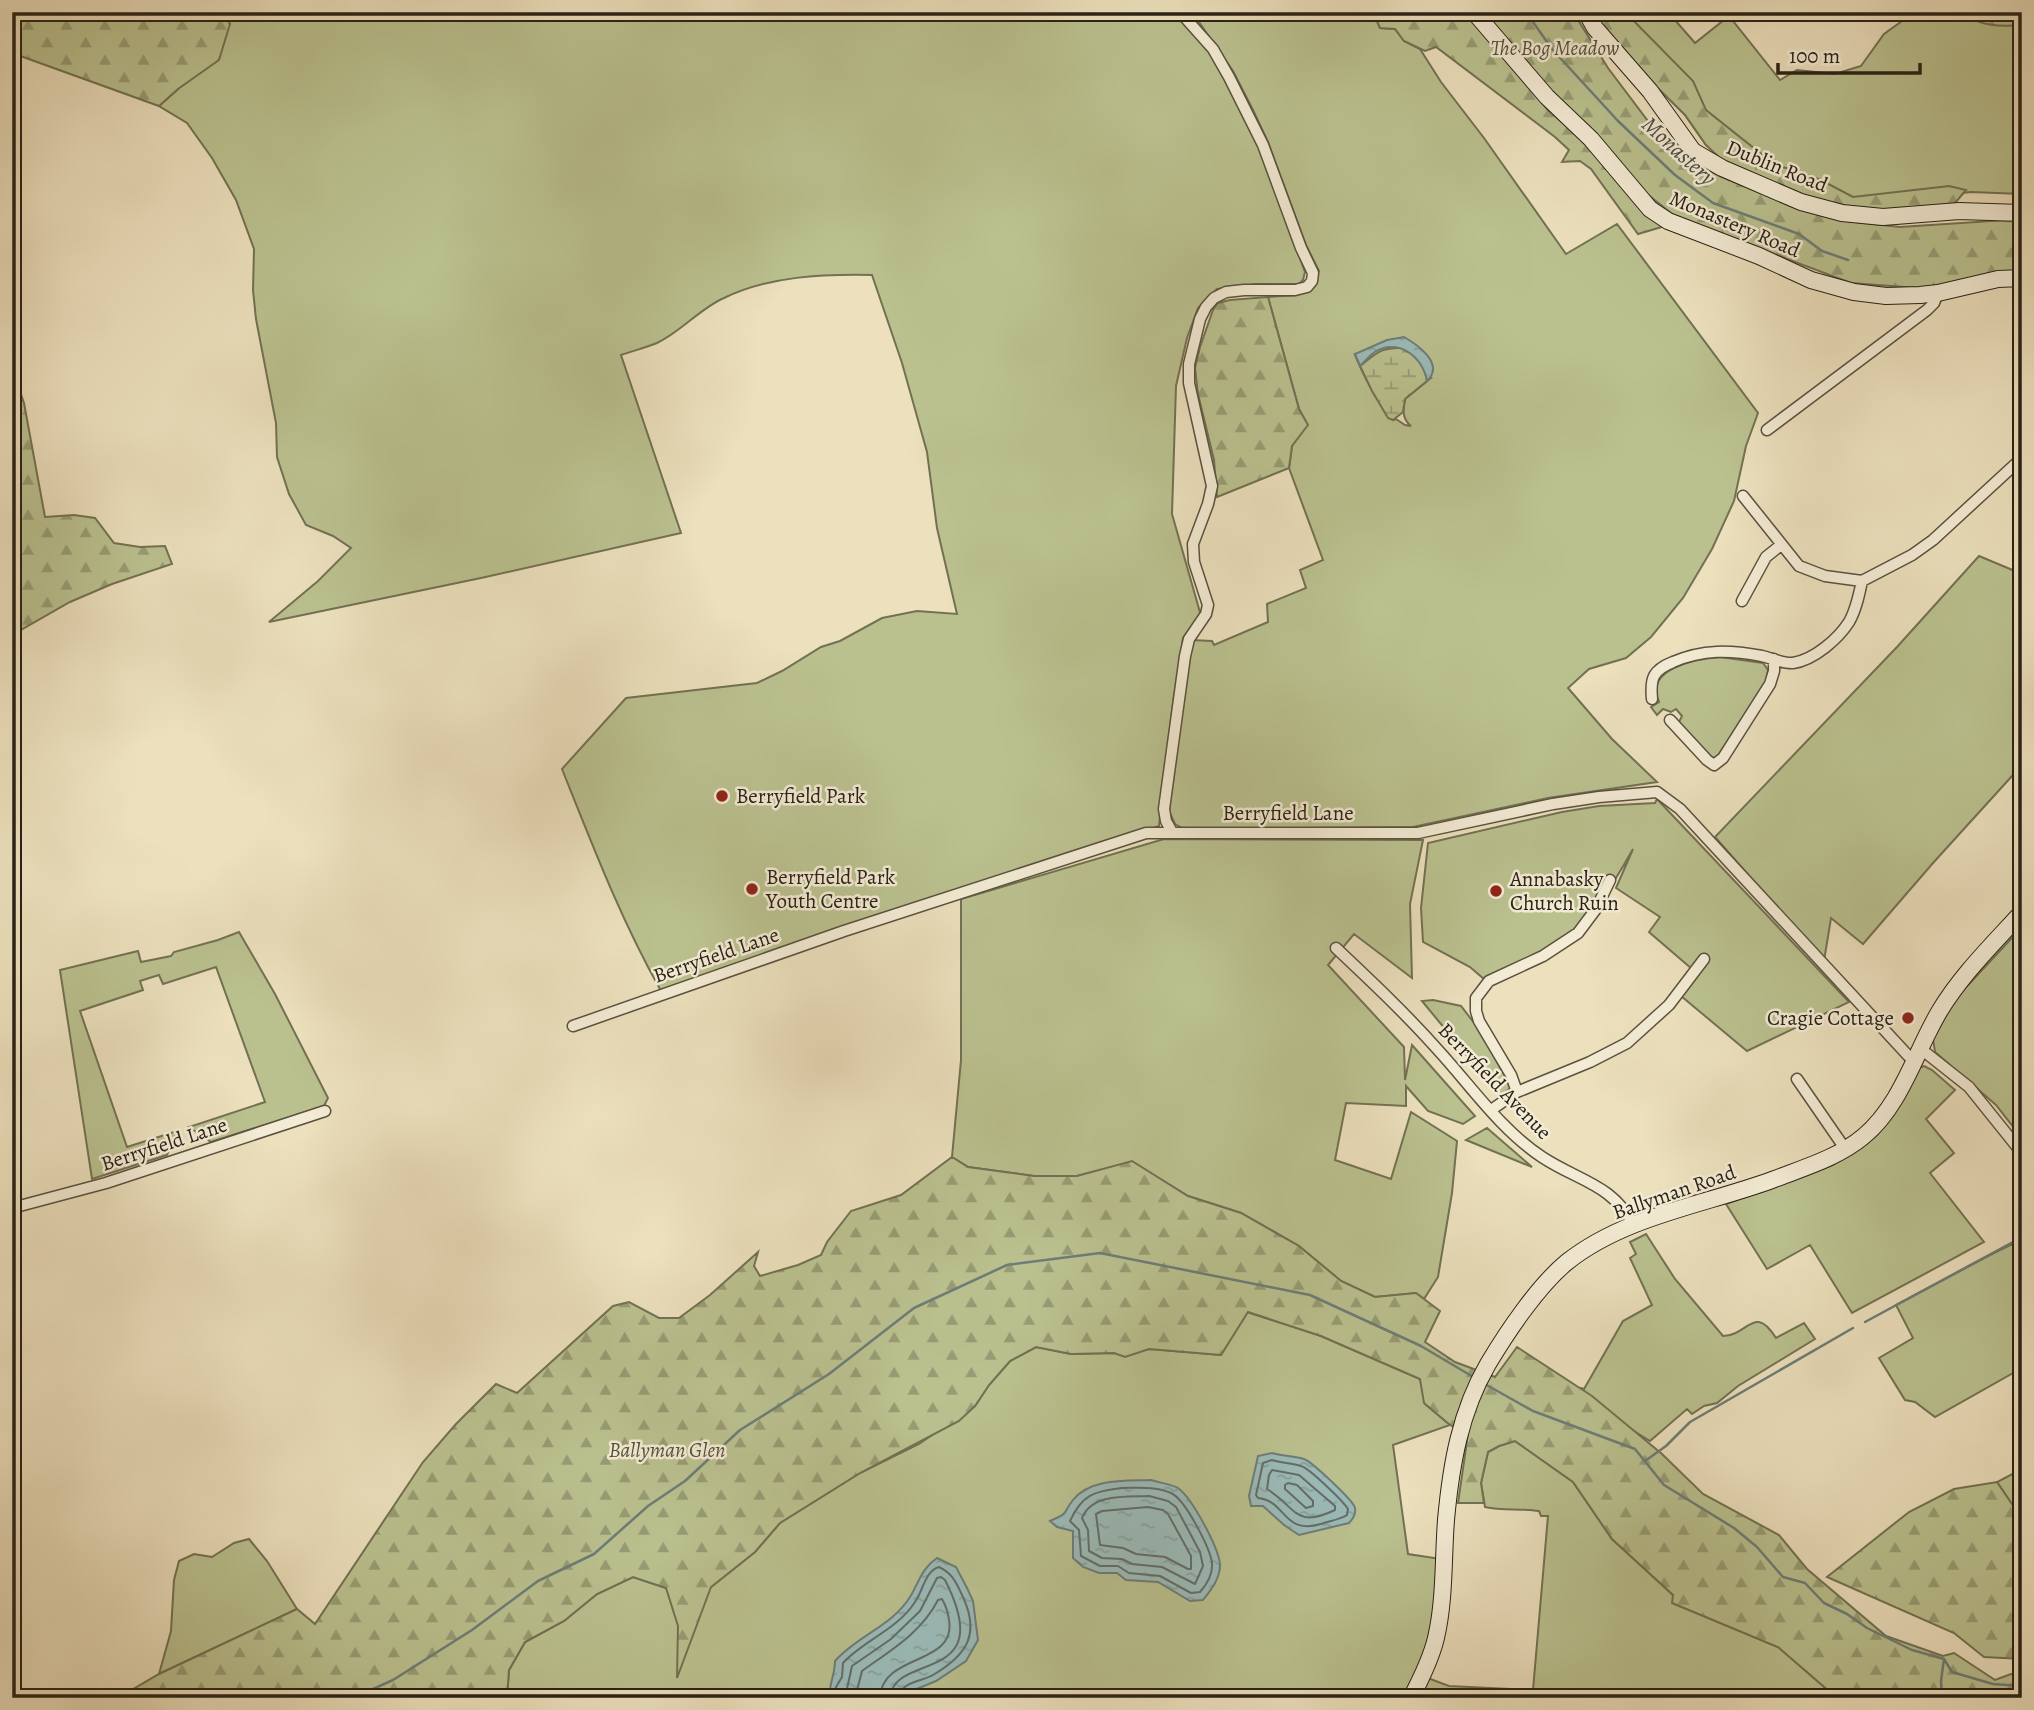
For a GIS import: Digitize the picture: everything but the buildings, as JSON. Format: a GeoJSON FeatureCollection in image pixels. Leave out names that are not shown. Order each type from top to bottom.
{"type":"FeatureCollection","features":[{"type":"Feature","properties":{"kind":"street"},"geometry":{"type":"LineString","coordinates":[[1172,832],[1164,809],[1185,656],[1189,639],[1206,614],[1208,605],[1194,562],[1193,544],[1212,486],[1189,383],[1189,364],[1195,340],[1206,307],[1214,298],[1226,292],[1295,290],[1307,287],[1312,281],[1313,273],[1263,145],[1229,77],[1213,50],[1180,12]]}},
{"type":"Feature","properties":{"kind":"street","name":"Monastery Road"},"geometry":{"type":"LineString","coordinates":[[1474,12],[1547,97],[1591,139],[1635,192],[1659,216],[1683,228],[1827,285],[1886,296],[1938,293],[1998,279],[2022,278]]}},
{"type":"Feature","properties":{"kind":"street","name":"Dublin Road"},"geometry":{"type":"LineString","coordinates":[[1586,12],[1595,28],[1650,91],[1693,151],[1722,168],[1801,202],[1842,213],[1883,217],[1959,211],[2022,213]]}},
{"type":"Feature","properties":{"kind":"street"},"geometry":{"type":"LineString","coordinates":[[1767,430],[1927,310],[1938,293]]}},
{"type":"Feature","properties":{"kind":"street"},"geometry":{"type":"LineString","coordinates":[[1743,496],[1799,566],[1825,576],[1862,581],[1912,555],[1933,540],[2022,458]]}},
{"type":"Feature","properties":{"kind":"street"},"geometry":{"type":"LineString","coordinates":[[1742,601],[1766,557],[1780,545]]}},
{"type":"Feature","properties":{"kind":"street"},"geometry":{"type":"LineString","coordinates":[[1652,699],[1650,682],[1659,668],[1695,653],[1719,651],[1793,663],[1812,656],[1833,641],[1849,622],[1858,602],[1862,581]]}},
{"type":"Feature","properties":{"kind":"street"},"geometry":{"type":"LineString","coordinates":[[1670,720],[1714,765],[1723,758],[1770,684],[1774,659]]}},
{"type":"Feature","properties":{"kind":"street","name":"Berryfield Lane"},"geometry":{"type":"LineString","coordinates":[[573,1026],[677,988],[998,880],[1146,834],[1418,833],[1553,804],[1657,792],[1680,809],[1918,1056]]}},
{"type":"Feature","properties":{"kind":"street"},"geometry":{"type":"LineString","coordinates":[[1517,1092],[1511,1075],[1479,1021],[1476,998],[1489,981],[1542,956],[1578,933],[1596,909],[1610,880]]}},
{"type":"Feature","properties":{"kind":"street","name":"Ballyman Road"},"geometry":{"type":"LineString","coordinates":[[1411,1698],[1423,1676],[1436,1639],[1443,1592],[1446,1519],[1459,1432],[1472,1396],[1510,1330],[1553,1275],[1593,1245],[1661,1214],[1750,1188],[1846,1150],[1866,1135],[1883,1114],[1918,1056],[1938,1013],[1962,978],[2022,912]]}},
{"type":"Feature","properties":{"kind":"street","name":"Berryfield Avenue"},"geometry":{"type":"LineString","coordinates":[[1336,948],[1411,1021],[1491,1110],[1541,1157],[1600,1187],[1618,1200],[1634,1226]]}},
{"type":"Feature","properties":{"kind":"street"},"geometry":{"type":"LineString","coordinates":[[1491,1110],[1517,1092],[1590,1062],[1627,1043],[1669,1005],[1704,959]]}},
{"type":"Feature","properties":{"kind":"street"},"geometry":{"type":"LineString","coordinates":[[1918,1056],[1969,1087],[2022,1153]]}},
{"type":"Feature","properties":{"kind":"street"},"geometry":{"type":"LineString","coordinates":[[1797,1079],[1846,1150]]}},
{"type":"Feature","properties":{"kind":"street","name":"Berryfield Lane"},"geometry":{"type":"LineString","coordinates":[[12,1208],[106,1183],[325,1111]]}},
{"type":"Feature","properties":{"kind":"green space"},"geometry":{"type":"Polygon","coordinates":[[[12,12],[222,12],[230,24],[219,60],[159,106],[12,53],[12,12]]]}},
{"type":"Feature","properties":{"kind":"green space"},"geometry":{"type":"Polygon","coordinates":[[[222,12],[1174,12],[1212,52],[1260,149],[1305,272],[1299,284],[1256,284],[1217,289],[1198,308],[1187,338],[1176,386],[1172,514],[1201,616],[1183,638],[1159,826],[949,893],[661,991],[620,909],[562,769],[626,698],[757,683],[821,647],[840,641],[882,618],[917,611],[957,614],[937,528],[927,452],[902,363],[872,275],[796,278],[759,285],[706,308],[666,338],[621,355],[681,533],[269,622],[318,581],[351,548],[333,536],[306,525],[289,494],[277,457],[276,423],[256,319],[253,290],[254,249],[236,200],[212,158],[187,123],[159,106],[178,89],[230,24],[222,12]]]}},
{"type":"Feature","properties":{"kind":"green space"},"geometry":{"type":"Polygon","coordinates":[[[1192,12],[1373,12],[1380,28],[1395,29],[1404,41],[1420,49],[1566,254],[1617,224],[1758,413],[1746,446],[1734,501],[1712,549],[1683,598],[1651,637],[1626,658],[1589,669],[1568,688],[1612,739],[1657,782],[1548,798],[1413,827],[1184,829],[1175,824],[1169,811],[1191,640],[1212,641],[1214,645],[1268,622],[1267,604],[1306,588],[1300,570],[1323,560],[1289,468],[1292,446],[1307,425],[1299,409],[1268,297],[1297,295],[1319,271],[1306,245],[1268,142],[1233,71],[1192,12]],[[1355,355],[1381,405],[1393,420],[1405,425],[1411,426],[1404,414],[1405,399],[1431,378],[1355,355]]]}},
{"type":"Feature","properties":{"kind":"green space"},"geometry":{"type":"Polygon","coordinates":[[[1373,12],[1469,12],[1547,109],[1597,153],[1665,226],[1638,234],[1591,169],[1580,161],[1562,162],[1569,150],[1555,137],[1436,47],[1425,51],[1404,41],[1395,29],[1380,28],[1373,12]]]}},
{"type":"Feature","properties":{"kind":"green space","name":"The Bog Meadow"},"geometry":{"type":"Polygon","coordinates":[[[1478,12],[1573,12],[1608,68],[1660,137],[1691,161],[1722,177],[1800,209],[1846,221],[1900,227],[2022,219],[2022,273],[1945,290],[1851,283],[1676,217],[1632,182],[1478,12]]]}},
{"type":"Feature","properties":{"kind":"green space"},"geometry":{"type":"Polygon","coordinates":[[[1592,12],[1668,12],[1695,43],[1729,16],[1780,80],[1797,70],[1835,74],[1861,66],[1884,34],[1918,12],[2022,12],[2022,194],[1971,192],[1909,199],[1875,207],[1706,145],[1685,115],[1592,12]]]}},
{"type":"Feature","properties":{"kind":"green space"},"geometry":{"type":"Polygon","coordinates":[[[1592,12],[1625,12],[1693,81],[1706,110],[1774,164],[1821,180],[1853,197],[1949,186],[1966,190],[1950,209],[1886,214],[1802,197],[1722,160],[1706,145],[1685,115],[1613,44],[1592,12]]]}},
{"type":"Feature","properties":{"kind":"green space"},"geometry":{"type":"Polygon","coordinates":[[[1960,12],[2022,12],[2022,25],[1989,24],[1960,12]]]}},
{"type":"Feature","properties":{"kind":"green space"},"geometry":{"type":"Polygon","coordinates":[[[1268,297],[1299,409],[1308,425],[1292,446],[1289,468],[1217,497],[1214,460],[1198,394],[1195,368],[1200,347],[1218,303],[1268,297]]]}},
{"type":"Feature","properties":{"kind":"green space"},"geometry":{"type":"Polygon","coordinates":[[[12,322],[16,380],[24,403],[45,517],[74,515],[95,518],[114,543],[140,547],[165,546],[172,564],[112,584],[70,602],[12,635],[12,322]]]}},
{"type":"Feature","properties":{"kind":"green space"},"geometry":{"type":"Polygon","coordinates":[[[1402,348],[1419,361],[1427,381],[1405,399],[1403,412],[1393,420],[1388,418],[1360,366],[1383,350],[1402,348]]]}},
{"type":"Feature","properties":{"kind":"green space"},"geometry":{"type":"Polygon","coordinates":[[[1979,556],[2022,574],[2022,765],[1863,944],[1831,918],[1824,961],[1715,837],[1897,647],[1979,556]]]}},
{"type":"Feature","properties":{"kind":"green space"},"geometry":{"type":"Polygon","coordinates":[[[1720,657],[1763,663],[1768,670],[1766,681],[1715,758],[1710,757],[1678,724],[1682,716],[1676,709],[1671,712],[1663,709],[1657,715],[1651,707],[1659,702],[1656,690],[1665,673],[1686,663],[1720,657]]]}},
{"type":"Feature","properties":{"kind":"green space"},"geometry":{"type":"Polygon","coordinates":[[[1657,799],[1849,1002],[1747,1051],[1681,996],[1692,969],[1649,932],[1660,917],[1616,888],[1633,849],[1610,888],[1571,934],[1541,953],[1484,979],[1470,967],[1423,942],[1421,908],[1428,843],[1562,812],[1599,806],[1655,803],[1657,799]]]}},
{"type":"Feature","properties":{"kind":"green space"},"geometry":{"type":"Polygon","coordinates":[[[1164,839],[1423,840],[1410,904],[1412,978],[1354,934],[1328,965],[1404,1047],[1405,1080],[1412,1045],[1475,1116],[1463,1124],[1428,1111],[1406,1086],[1406,1106],[1346,1103],[1335,1160],[1391,1179],[1411,1112],[1457,1141],[1452,1193],[1438,1277],[1424,1299],[1416,1293],[1375,1297],[1341,1281],[1299,1246],[1241,1213],[1188,1196],[1132,1162],[1077,1176],[1034,1176],[968,1167],[952,1157],[961,1060],[961,899],[1164,839]]]}},
{"type":"Feature","properties":{"kind":"green space"},"geometry":{"type":"Polygon","coordinates":[[[2022,927],[2022,1138],[1996,1105],[1935,1052],[1933,1039],[1956,998],[2022,927]]]}},
{"type":"Feature","properties":{"kind":"green space"},"geometry":{"type":"Polygon","coordinates":[[[239,932],[275,994],[328,1098],[324,1106],[211,1142],[189,1127],[265,1102],[216,967],[163,984],[159,975],[140,981],[143,990],[80,1011],[127,1147],[177,1131],[167,1155],[92,1179],[60,970],[138,951],[141,962],[171,956],[174,952],[239,932]]]}},
{"type":"Feature","properties":{"kind":"green space"},"geometry":{"type":"Polygon","coordinates":[[[1433,1000],[1461,1006],[1478,1028],[1511,1087],[1501,1097],[1422,1001],[1433,1000]]]}},
{"type":"Feature","properties":{"kind":"green space"},"geometry":{"type":"Polygon","coordinates":[[[1924,1066],[1955,1090],[1926,1119],[1954,1153],[1930,1173],[1984,1242],[1852,1313],[1810,1245],[1767,1269],[1726,1204],[1833,1165],[1919,1068],[1924,1066]]]}},
{"type":"Feature","properties":{"kind":"green space"},"geometry":{"type":"Polygon","coordinates":[[[1487,1128],[1532,1167],[1466,1140],[1487,1128]]]}},
{"type":"Feature","properties":{"kind":"green space","name":"Ballyman Glen"},"geometry":{"type":"Polygon","coordinates":[[[952,1157],[968,1167],[1034,1176],[1077,1176],[1132,1161],[1188,1196],[1241,1213],[1299,1246],[1341,1281],[1375,1297],[1416,1293],[1440,1311],[1425,1342],[1455,1362],[1495,1377],[1517,1347],[1592,1396],[1662,1454],[1703,1494],[1779,1535],[1807,1569],[1886,1636],[1943,1656],[1954,1653],[1995,1680],[2011,1674],[2022,1674],[2022,1698],[1837,1698],[1778,1647],[1672,1603],[1673,1595],[1612,1539],[1573,1482],[1515,1441],[1488,1452],[1481,1483],[1484,1503],[1458,1503],[1468,1434],[1450,1425],[1424,1403],[1420,1379],[1321,1336],[1248,1312],[1221,1355],[1149,1349],[1125,1357],[1114,1353],[1071,1354],[1036,1347],[1010,1361],[975,1406],[959,1421],[860,1473],[780,1523],[755,1552],[711,1587],[677,1678],[678,1626],[666,1588],[633,1577],[597,1594],[564,1621],[525,1642],[509,1670],[507,1698],[118,1698],[159,1674],[297,1609],[315,1624],[423,1462],[456,1424],[496,1384],[517,1393],[613,1306],[629,1302],[659,1318],[679,1318],[710,1295],[758,1252],[754,1266],[760,1276],[821,1255],[827,1242],[851,1211],[901,1195],[952,1157]]]}},
{"type":"Feature","properties":{"kind":"green space"},"geometry":{"type":"Polygon","coordinates":[[[1646,1234],[1675,1279],[1723,1336],[1732,1335],[1756,1322],[1762,1323],[1776,1338],[1804,1323],[1815,1339],[1738,1386],[1717,1403],[1704,1406],[1692,1414],[1687,1409],[1650,1441],[1592,1405],[1573,1400],[1581,1388],[1584,1389],[1623,1321],[1652,1305],[1630,1258],[1636,1254],[1630,1242],[1646,1234]]]}},
{"type":"Feature","properties":{"kind":"green space"},"geometry":{"type":"Polygon","coordinates":[[[2010,1245],[2022,1248],[2022,1368],[1935,1417],[1915,1402],[1905,1400],[1879,1358],[1913,1338],[1896,1305],[2010,1245]]]}},
{"type":"Feature","properties":{"kind":"green space"},"geometry":{"type":"Polygon","coordinates":[[[1247,1312],[1321,1336],[1420,1379],[1425,1404],[1450,1425],[1393,1445],[1408,1554],[1441,1559],[1425,1677],[1449,1686],[1533,1690],[1548,1516],[1541,1516],[1539,1511],[1485,1507],[1481,1483],[1488,1452],[1515,1441],[1573,1482],[1612,1539],[1673,1595],[1673,1603],[1778,1647],[1837,1698],[507,1698],[509,1670],[525,1642],[564,1621],[597,1594],[633,1577],[666,1588],[711,1587],[755,1552],[780,1523],[860,1473],[919,1444],[975,1406],[1010,1361],[1036,1347],[1071,1354],[1114,1353],[1125,1356],[1149,1349],[1221,1355],[1247,1312]]]}},
{"type":"Feature","properties":{"kind":"green space"},"geometry":{"type":"Polygon","coordinates":[[[2022,1469],[2022,1519],[1997,1482],[2022,1469]]]}},
{"type":"Feature","properties":{"kind":"green space"},"geometry":{"type":"Polygon","coordinates":[[[1997,1482],[2022,1519],[2022,1659],[1984,1657],[1954,1633],[1827,1577],[1909,1512],[1954,1489],[1997,1482]]]}},
{"type":"Feature","properties":{"kind":"green space"},"geometry":{"type":"Polygon","coordinates":[[[249,1539],[267,1561],[297,1609],[159,1674],[171,1631],[174,1580],[179,1561],[194,1554],[212,1557],[234,1543],[249,1539]]]}},
{"type":"Feature","properties":{"kind":"water"},"geometry":{"type":"Polygon","coordinates":[[[1404,337],[1428,356],[1433,368],[1427,381],[1420,364],[1407,351],[1399,348],[1381,349],[1360,366],[1355,354],[1387,340],[1404,337]]]}},
{"type":"Feature","properties":{"kind":"water"},"geometry":{"type":"Polygon","coordinates":[[[1272,1453],[1304,1459],[1341,1490],[1355,1508],[1349,1523],[1299,1535],[1263,1506],[1251,1506],[1249,1496],[1258,1456],[1272,1453]]]}},
{"type":"Feature","properties":{"kind":"water"},"geometry":{"type":"Polygon","coordinates":[[[1151,1480],[1178,1488],[1184,1493],[1215,1547],[1220,1570],[1203,1600],[1190,1601],[1158,1582],[1126,1580],[1117,1573],[1099,1573],[1083,1567],[1073,1558],[1073,1531],[1057,1527],[1050,1521],[1063,1514],[1080,1493],[1089,1488],[1109,1482],[1151,1480]]]}},
{"type":"Feature","properties":{"kind":"water"},"geometry":{"type":"Polygon","coordinates":[[[937,1558],[956,1567],[973,1601],[978,1640],[966,1661],[936,1681],[909,1692],[904,1698],[830,1698],[835,1661],[903,1607],[924,1571],[937,1558]]]}},
{"type":"Feature","properties":{"kind":"waterway","name":"Monastery"},"geometry":{"type":"LineString","coordinates":[[1526,12],[1552,49],[1618,121],[1675,175],[1713,203],[1799,234],[1822,251],[1848,260]]}},
{"type":"Feature","properties":{"kind":"waterway"},"geometry":{"type":"LineString","coordinates":[[1865,1322],[2013,1242]]}},
{"type":"Feature","properties":{"kind":"waterway"},"geometry":{"type":"LineString","coordinates":[[353,1698],[393,1680],[472,1630],[538,1581],[594,1554],[648,1506],[685,1481],[740,1430],[829,1374],[914,1308],[1007,1265],[1100,1253],[1310,1295],[1421,1346],[1475,1378]]}},
{"type":"Feature","properties":{"kind":"waterway"},"geometry":{"type":"LineString","coordinates":[[1645,1461],[1666,1446],[1690,1422],[1853,1328]]}},
{"type":"Feature","properties":{"kind":"waterway"},"geometry":{"type":"LineString","coordinates":[[1483,1383],[1533,1411],[1635,1449],[1664,1485],[1734,1528],[1757,1547],[1783,1577],[1805,1583],[1824,1603],[1867,1628],[1912,1650],[1944,1659],[1952,1672],[1993,1684],[2022,1686]]}},
{"type":"Feature","properties":{"kind":"waterway"},"geometry":{"type":"LineString","coordinates":[[1942,1698],[1944,1659]]}},
{"type":"Feature","properties":{"kind":"place","name":"Berryfield Park"},"geometry":{"type":"Point","coordinates":[722,796]}},
{"type":"Feature","properties":{"kind":"place","name":"Berryfield Park Youth Centre"},"geometry":{"type":"Point","coordinates":[752,889]}},
{"type":"Feature","properties":{"kind":"place","name":"Annabasky Church Ruin"},"geometry":{"type":"Point","coordinates":[1496,891]}},
{"type":"Feature","properties":{"kind":"place","name":"Cragie Cottage"},"geometry":{"type":"Point","coordinates":[1908,1018]}}]}
